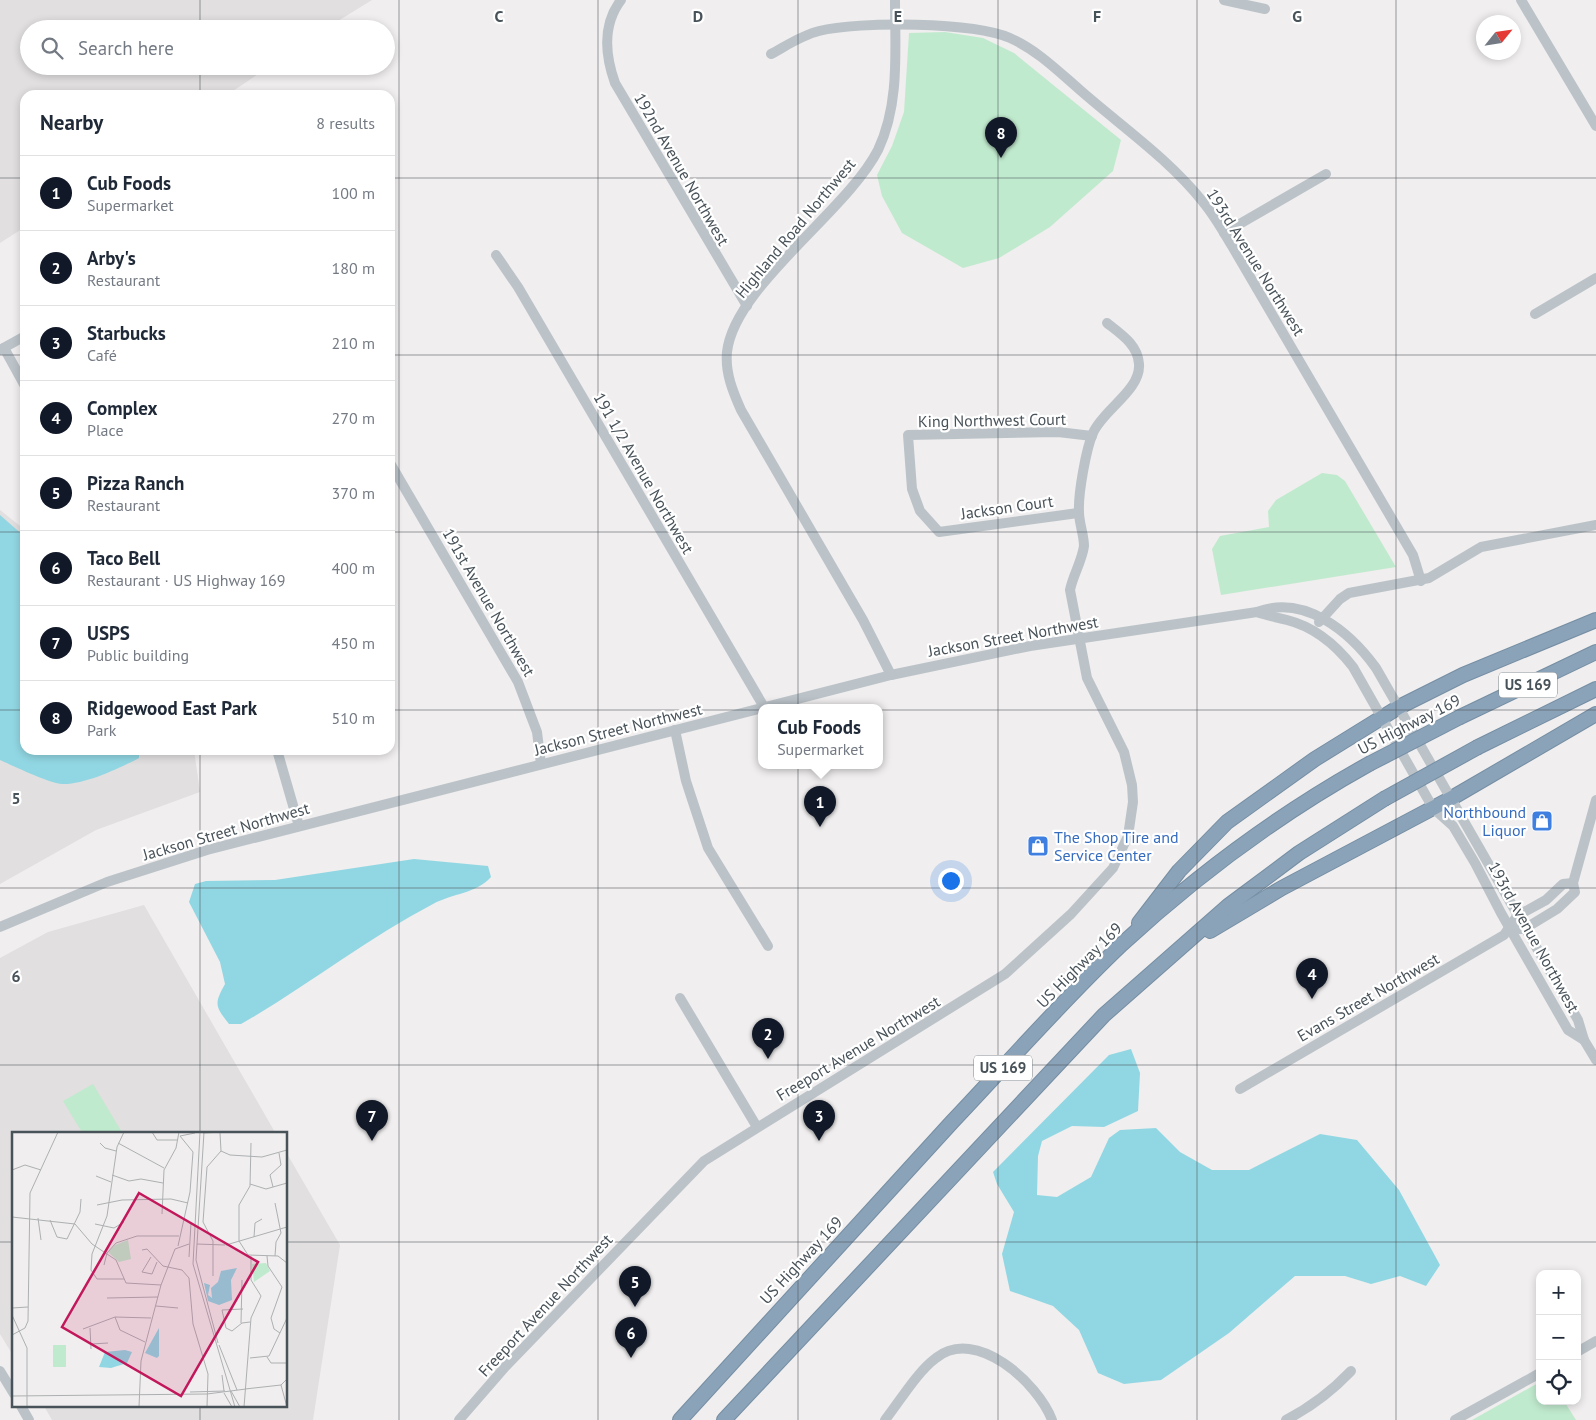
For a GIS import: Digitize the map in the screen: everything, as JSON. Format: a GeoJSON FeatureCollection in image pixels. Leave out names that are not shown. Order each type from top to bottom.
{"type":"FeatureCollection","features":[{"type":"Feature","properties":{"kind":"highway"},"geometry":{"type":"LineString","coordinates":[[1122,945],[1179,871],[1227,822],[1316,759],[1398,707],[1480,668],[1596,620]]}},
{"type":"Feature","properties":{"kind":"highway","name":"US Highway 169"},"geometry":{"type":"LineString","coordinates":[[680,1420],[841,1242],[1053,1015],[1122,945],[1239,847],[1310,798],[1369,764],[1460,717],[1596,652]]}},
{"type":"Feature","properties":{"kind":"highway","name":"US 169"},"geometry":{"type":"LineString","coordinates":[[724,1420],[1080,1041],[1146,976],[1261,880],[1299,852],[1384,800],[1478,747],[1596,689]]}},
{"type":"Feature","properties":{"kind":"highway"},"geometry":{"type":"LineString","coordinates":[[1146,976],[1216,926],[1282,888],[1450,799],[1596,714]]}},
{"type":"Feature","properties":{"kind":"street","name":"192nd Avenue Northwest"},"geometry":{"type":"LineString","coordinates":[[621,0],[612,16],[606,41],[611,72],[622,96],[747,306]]}},
{"type":"Feature","properties":{"kind":"street","name":"Highland Road Northwest"},"geometry":{"type":"LineString","coordinates":[[892,675],[863,620],[754,434],[735,395],[727,368],[727,353],[735,325],[747,306],[856,181],[876,152],[890,120],[893,100],[896,0]]}},
{"type":"Feature","properties":{"kind":"street"},"geometry":{"type":"LineString","coordinates":[[1224,0],[1265,9]]}},
{"type":"Feature","properties":{"kind":"street"},"geometry":{"type":"LineString","coordinates":[[1521,0],[1596,126]]}},
{"type":"Feature","properties":{"kind":"street","name":"193rd Avenue Northwest"},"geometry":{"type":"LineString","coordinates":[[771,54],[800,38],[819,31],[847,27],[895,26],[979,30],[1010,38],[1024,45],[1065,77],[1181,178],[1204,202],[1413,555],[1420,581]]}},
{"type":"Feature","properties":{"kind":"street"},"geometry":{"type":"LineString","coordinates":[[1224,233],[1326,174]]}},
{"type":"Feature","properties":{"kind":"street","name":"191 1/2 Avenue Northwest"},"geometry":{"type":"LineString","coordinates":[[496,255],[518,288],[762,704]]}},
{"type":"Feature","properties":{"kind":"street"},"geometry":{"type":"LineString","coordinates":[[1535,314],[1596,278]]}},
{"type":"Feature","properties":{"kind":"street"},"geometry":{"type":"LineString","coordinates":[[1078,513],[1092,436],[1101,420],[1134,384],[1140,366],[1134,346],[1107,323]]}},
{"type":"Feature","properties":{"kind":"street"},"geometry":{"type":"LineString","coordinates":[[20,339],[2,349],[20,378]]}},
{"type":"Feature","properties":{"kind":"street","name":"King Northwest Court"},"geometry":{"type":"LineString","coordinates":[[939,532],[920,511],[912,489],[908,435],[1058,432],[1092,436]]}},
{"type":"Feature","properties":{"kind":"street","name":"191st Avenue Northwest"},"geometry":{"type":"LineString","coordinates":[[395,472],[518,682],[537,732],[541,764]]}},
{"type":"Feature","properties":{"kind":"street","name":"Jackson Court"},"geometry":{"type":"LineString","coordinates":[[939,532],[1078,513]]}},
{"type":"Feature","properties":{"kind":"street","name":"Freeport Avenue Northwest"},"geometry":{"type":"LineString","coordinates":[[459,1420],[505,1367],[691,1173],[715,1152],[1005,974],[1087,898],[1113,868],[1128,836],[1133,802],[1132,785],[1124,752],[1087,678],[1070,590],[1072,576],[1083,552],[1084,543],[1078,513]]}},
{"type":"Feature","properties":{"kind":"street"},"geometry":{"type":"LineString","coordinates":[[1312,629],[1340,600],[1350,594],[1429,578],[1482,547],[1596,524]]}},
{"type":"Feature","properties":{"kind":"street","name":"Jackson Street Northwest"},"geometry":{"type":"LineString","coordinates":[[776,704],[975,656],[1257,612],[1268,608],[1285,608],[1322,618],[1341,630],[1358,646],[1376,668],[1414,735]]}},
{"type":"Feature","properties":{"kind":"street","name":"Jackson Street Northwest"},"geometry":{"type":"LineString","coordinates":[[1257,612],[1270,617],[1296,622],[1312,629],[1336,647],[1346,658],[1397,744]]}},
{"type":"Feature","properties":{"kind":"street","name":"Jackson Street Northwest"},"geometry":{"type":"LineString","coordinates":[[0,927],[124,876],[207,850],[758,709]]}},
{"type":"Feature","properties":{"kind":"street"},"geometry":{"type":"LineString","coordinates":[[675,730],[686,781],[708,848],[768,946]]}},
{"type":"Feature","properties":{"kind":"street","name":"193rd Avenue Northwest"},"geometry":{"type":"LineString","coordinates":[[1414,735],[1513,904],[1524,929],[1578,1020],[1584,1040],[1596,1060]]}},
{"type":"Feature","properties":{"kind":"street","name":"193rd Avenue Northwest"},"geometry":{"type":"LineString","coordinates":[[1397,744],[1433,808],[1452,826],[1568,1030],[1584,1040]]}},
{"type":"Feature","properties":{"kind":"street"},"geometry":{"type":"LineString","coordinates":[[278,755],[299,826]]}},
{"type":"Feature","properties":{"kind":"street"},"geometry":{"type":"LineString","coordinates":[[1573,883],[1564,884],[1546,900],[1517,916],[1510,929],[1524,929],[1565,902],[1575,892],[1573,883],[1596,800]]}},
{"type":"Feature","properties":{"kind":"street","name":"Evans Street Northwest"},"geometry":{"type":"LineString","coordinates":[[1240,1089],[1510,929]]}},
{"type":"Feature","properties":{"kind":"street"},"geometry":{"type":"LineString","coordinates":[[680,998],[757,1127]]}},
{"type":"Feature","properties":{"kind":"street"},"geometry":{"type":"LineString","coordinates":[[1581,1350],[1596,1341]]}},
{"type":"Feature","properties":{"kind":"street"},"geometry":{"type":"LineString","coordinates":[[886,1420],[936,1357],[957,1349],[968,1348],[988,1354],[1030,1383],[1045,1404],[1052,1420]]}},
{"type":"Feature","properties":{"kind":"street"},"geometry":{"type":"LineString","coordinates":[[0,1371],[12,1391]]}},
{"type":"Feature","properties":{"kind":"street"},"geometry":{"type":"LineString","coordinates":[[1286,1420],[1312,1405],[1337,1386],[1351,1371]]}},
{"type":"Feature","properties":{"kind":"street"},"geometry":{"type":"LineString","coordinates":[[1455,1420],[1536,1375]]}},
{"type":"Feature","properties":{"kind":"street"},"geometry":{"type":"LineString","coordinates":[[22,1408],[29,1420]]}},
{"type":"Feature","properties":{"kind":"shaded area"},"geometry":{"type":"Polygon","coordinates":[[[0,0],[372,0],[340,20],[20,20],[20,75],[257,75],[234,90],[20,90],[20,230],[0,243],[0,0]]]}},
{"type":"Feature","properties":{"kind":"shaded area"},"geometry":{"type":"Polygon","coordinates":[[[0,510],[20,526],[20,755],[195,755],[200,792],[96,830],[0,884],[0,510]]]}},
{"type":"Feature","properties":{"kind":"shaded area"},"geometry":{"type":"Polygon","coordinates":[[[144,905],[275,1132],[12,1132],[12,1354],[0,1334],[0,958],[48,932],[144,905]]]}},
{"type":"Feature","properties":{"kind":"shaded area"},"geometry":{"type":"Polygon","coordinates":[[[288,1155],[340,1245],[313,1420],[52,1420],[45,1408],[288,1408],[288,1155]]]}},
{"type":"Feature","properties":{"kind":"green space"},"geometry":{"type":"Polygon","coordinates":[[[945,32],[983,38],[1014,53],[1121,140],[1113,171],[1050,227],[999,258],[963,268],[902,233],[882,196],[877,175],[892,146],[904,112],[909,33],[945,32]]]}},
{"type":"Feature","properties":{"kind":"green space"},"geometry":{"type":"Polygon","coordinates":[[[1322,473],[1337,475],[1345,481],[1396,567],[1221,595],[1212,549],[1220,536],[1269,527],[1268,511],[1276,500],[1322,473]]]}},
{"type":"Feature","properties":{"kind":"green space"},"geometry":{"type":"Polygon","coordinates":[[[93,1084],[122,1132],[82,1132],[63,1101],[93,1084]]]}},
{"type":"Feature","properties":{"kind":"green space"},"geometry":{"type":"Polygon","coordinates":[[[1536,1384],[1536,1405],[1567,1405],[1576,1420],[1472,1420],[1536,1384]]]}},
{"type":"Feature","properties":{"kind":"water"},"geometry":{"type":"Polygon","coordinates":[[[0,515],[20,533],[20,755],[139,755],[139,758],[112,771],[71,784],[62,784],[40,778],[0,760],[0,515]]]}},
{"type":"Feature","properties":{"kind":"water"},"geometry":{"type":"Polygon","coordinates":[[[414,859],[488,866],[491,877],[478,887],[441,900],[384,932],[289,995],[241,1024],[229,1024],[218,1005],[219,996],[225,984],[220,962],[189,902],[195,884],[206,881],[275,880],[414,859]]]}},
{"type":"Feature","properties":{"kind":"water"},"geometry":{"type":"Polygon","coordinates":[[[1131,1049],[1140,1073],[1138,1111],[1104,1127],[1072,1126],[1042,1141],[1038,1156],[1037,1195],[1057,1197],[1091,1177],[1109,1138],[1120,1130],[1156,1128],[1180,1152],[1212,1170],[1249,1170],[1320,1134],[1357,1140],[1399,1190],[1440,1265],[1426,1286],[1400,1276],[1371,1284],[1345,1276],[1295,1276],[1229,1333],[1161,1380],[1124,1384],[1098,1373],[1079,1330],[1053,1306],[1010,1291],[1002,1254],[1014,1212],[997,1184],[993,1172],[1109,1055],[1131,1049]]]}},
{"type":"Feature","properties":{"kind":"place","name":"Ridgewood East Park"},"geometry":{"type":"Point","coordinates":[1001,158]}},
{"type":"Feature","properties":{"kind":"place","name":"Northbound Liquor"},"geometry":{"type":"Point","coordinates":[1542,821]}},
{"type":"Feature","properties":{"kind":"place","name":"Cub Foods"},"geometry":{"type":"Point","coordinates":[820,827]}},
{"type":"Feature","properties":{"kind":"place","name":"The Shop Tire and Service Center"},"geometry":{"type":"Point","coordinates":[1038,846]}},
{"type":"Feature","properties":{"kind":"place","name":"Complex"},"geometry":{"type":"Point","coordinates":[1312,999]}},
{"type":"Feature","properties":{"kind":"place","name":"Arby's"},"geometry":{"type":"Point","coordinates":[768,1059]}},
{"type":"Feature","properties":{"kind":"place","name":"USPS"},"geometry":{"type":"Point","coordinates":[372,1141]}},
{"type":"Feature","properties":{"kind":"place","name":"Starbucks"},"geometry":{"type":"Point","coordinates":[819,1141]}},
{"type":"Feature","properties":{"kind":"place","name":"Pizza Ranch"},"geometry":{"type":"Point","coordinates":[635,1307]}},
{"type":"Feature","properties":{"kind":"place","name":"Taco Bell"},"geometry":{"type":"Point","coordinates":[631,1358]}}]}
